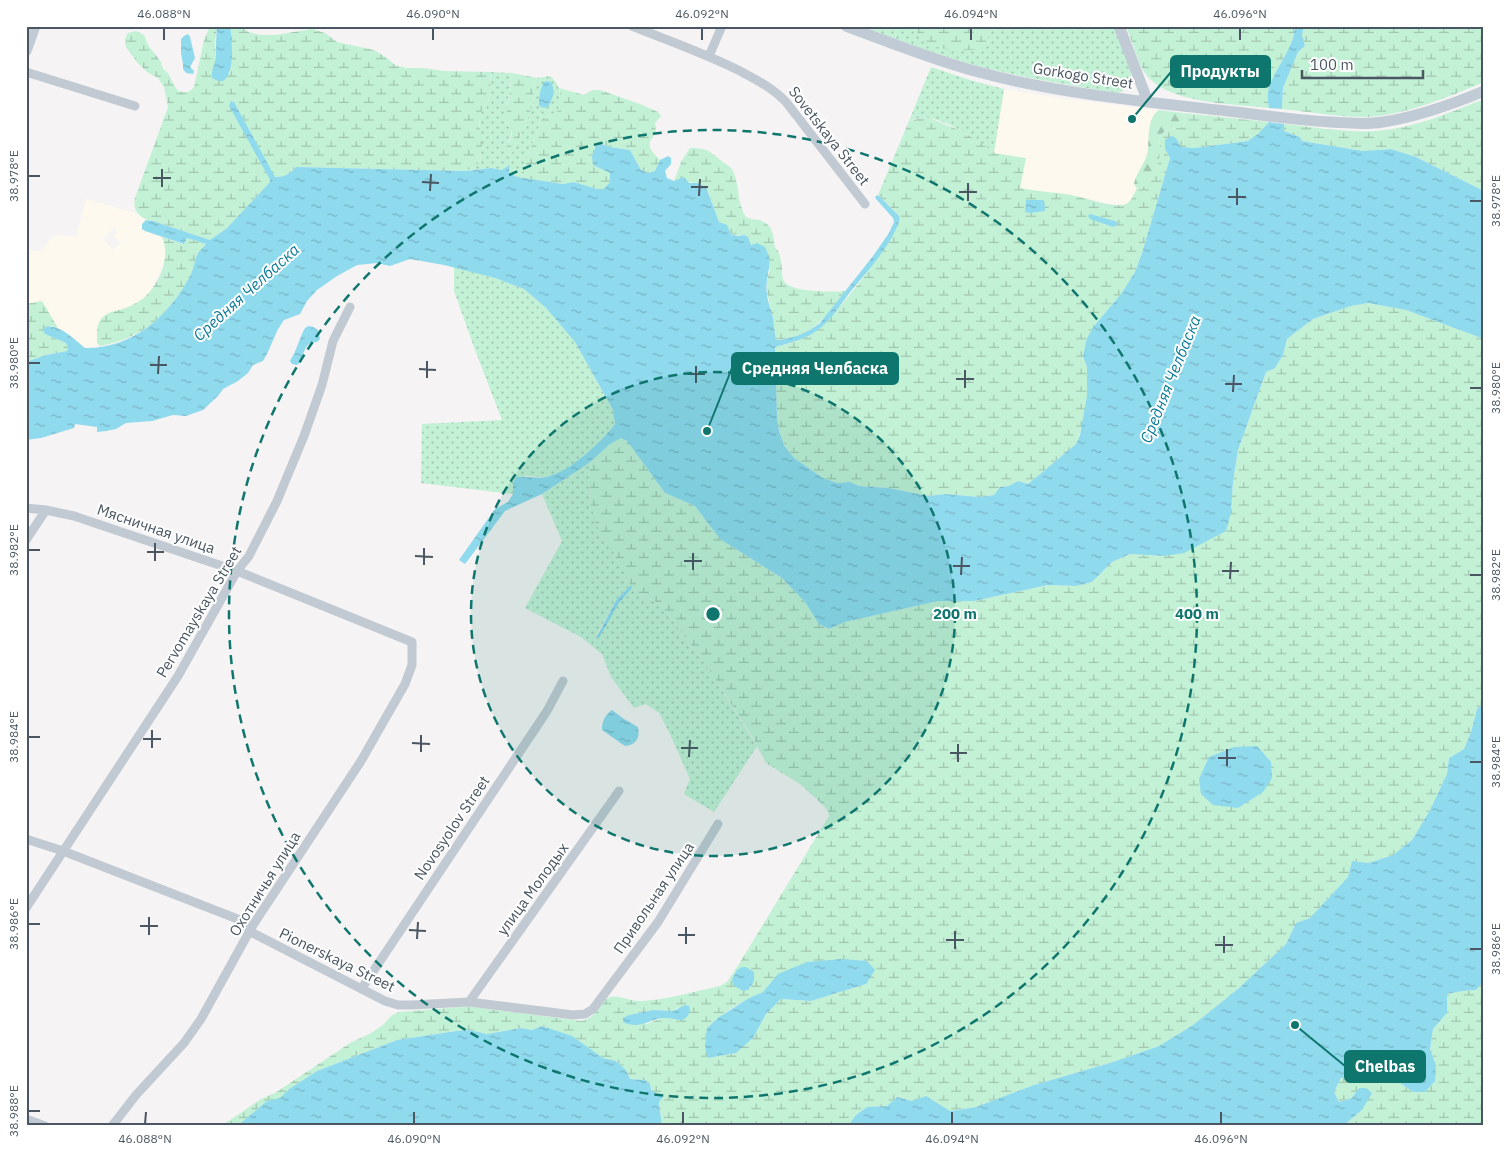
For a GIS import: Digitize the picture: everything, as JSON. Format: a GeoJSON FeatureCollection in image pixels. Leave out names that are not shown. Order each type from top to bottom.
{"type":"FeatureCollection","features":[{"type":"Feature","properties":{"kind":"main road"},"geometry":{"type":"LineString","coordinates":[[26,51],[35,26]]}},
{"type":"Feature","properties":{"kind":"main road","name":"Gorkogo Street"},"geometry":{"type":"LineString","coordinates":[[846,26],[923,55],[972,70],[1050,87],[1148,102],[1284,118],[1358,124],[1383,122],[1408,116],[1484,91]]}},
{"type":"Feature","properties":{"kind":"main road"},"geometry":{"type":"LineString","coordinates":[[1119,26],[1148,102]]}},
{"type":"Feature","properties":{"kind":"street","name":"Sovetskaya Street"},"geometry":{"type":"LineString","coordinates":[[632,26],[709,56],[777,92],[865,204]]}},
{"type":"Feature","properties":{"kind":"street"},"geometry":{"type":"LineString","coordinates":[[709,56],[722,26]]}},
{"type":"Feature","properties":{"kind":"street"},"geometry":{"type":"LineString","coordinates":[[26,72],[135,106]]}},
{"type":"Feature","properties":{"kind":"street","name":"Pervomayskaya Street"},"geometry":{"type":"LineString","coordinates":[[26,908],[178,676],[237,572],[249,556],[277,501],[304,436],[322,385],[334,341],[350,306]]}},
{"type":"Feature","properties":{"kind":"street","name":"Мясничная улица"},"geometry":{"type":"LineString","coordinates":[[26,508],[74,516],[237,572],[412,642]]}},
{"type":"Feature","properties":{"kind":"street"},"geometry":{"type":"LineString","coordinates":[[26,540],[46,510]]}},
{"type":"Feature","properties":{"kind":"street","name":"Охотничья улица"},"geometry":{"type":"LineString","coordinates":[[112,1126],[136,1095],[184,1043],[201,1019],[251,928],[360,761],[405,684],[412,665],[412,642]]}},
{"type":"Feature","properties":{"kind":"street","name":"Novosyolov Street"},"geometry":{"type":"LineString","coordinates":[[362,988],[547,711],[563,681]]}},
{"type":"Feature","properties":{"kind":"street","name":"улица Молодых"},"geometry":{"type":"LineString","coordinates":[[469,1002],[619,791]]}},
{"type":"Feature","properties":{"kind":"street","name":"Привольная улица"},"geometry":{"type":"LineString","coordinates":[[593,1009],[658,922],[718,824]]}},
{"type":"Feature","properties":{"kind":"street","name":"Pionerskaya Street"},"geometry":{"type":"LineString","coordinates":[[26,838],[63,850],[251,928],[385,1001],[398,1005],[469,1002],[579,1015],[593,1009]]}},
{"type":"Feature","properties":{"kind":"street"},"geometry":{"type":"LineString","coordinates":[[26,1119],[44,1126]]}},
{"type":"Feature","properties":{"kind":"shaded area"},"geometry":{"type":"Polygon","coordinates":[[[1004,89],[1159,110],[1151,121],[1145,161],[1135,178],[1134,184],[1137,188],[1130,202],[1125,205],[1109,204],[1066,194],[1020,188],[994,153],[1004,89]]]}},
{"type":"Feature","properties":{"kind":"shaded area"},"geometry":{"type":"Polygon","coordinates":[[[86,199],[138,214],[146,220],[142,224],[145,231],[162,237],[166,253],[164,264],[150,291],[144,298],[127,308],[104,315],[97,342],[100,346],[91,348],[85,348],[58,328],[42,301],[26,304],[26,248],[39,252],[54,235],[76,237],[86,199]],[[114,228],[103,239],[113,250],[120,243],[113,236],[118,232],[114,228]]]}},
{"type":"Feature","properties":{"kind":"green space"},"geometry":{"type":"Polygon","coordinates":[[[210,26],[217,26],[216,57],[230,74],[232,50],[230,26],[239,26],[249,32],[260,35],[276,35],[312,29],[325,33],[337,42],[374,50],[395,65],[406,68],[490,72],[491,92],[488,101],[479,115],[482,143],[480,161],[476,166],[466,171],[296,167],[286,175],[274,177],[234,102],[270,182],[227,228],[210,240],[144,218],[136,210],[135,198],[168,107],[164,87],[158,78],[147,72],[137,62],[126,47],[126,38],[128,33],[136,31],[144,35],[148,45],[161,62],[163,69],[168,73],[178,91],[187,92],[194,87],[204,40],[210,26]]]}},
{"type":"Feature","properties":{"kind":"green space"},"geometry":{"type":"Polygon","coordinates":[[[862,26],[913,26],[914,28],[987,46],[989,26],[1114,26],[1131,72],[1130,79],[1127,88],[1118,93],[1021,76],[957,60],[862,26]]]}},
{"type":"Feature","properties":{"kind":"green space"},"geometry":{"type":"Polygon","coordinates":[[[913,26],[989,26],[987,46],[984,49],[974,50],[944,49],[927,41],[919,35],[913,26]]]}},
{"type":"Feature","properties":{"kind":"green space"},"geometry":{"type":"Polygon","coordinates":[[[1126,26],[1294,26],[1294,33],[1292,41],[1270,84],[1268,92],[1269,108],[1202,101],[1168,91],[1155,83],[1142,69],[1126,26]]]}},
{"type":"Feature","properties":{"kind":"green space"},"geometry":{"type":"Polygon","coordinates":[[[1304,26],[1484,26],[1484,82],[1411,109],[1380,116],[1345,116],[1282,109],[1283,88],[1298,52],[1305,46],[1302,35],[1304,26]]]}},
{"type":"Feature","properties":{"kind":"green space"},"geometry":{"type":"Polygon","coordinates":[[[931,67],[1004,89],[994,153],[972,137],[944,123],[926,118],[909,121],[931,67]]]}},
{"type":"Feature","properties":{"kind":"green space"},"geometry":{"type":"Polygon","coordinates":[[[490,72],[512,73],[507,117],[511,134],[508,142],[516,147],[533,104],[534,85],[537,78],[550,76],[559,88],[560,101],[558,111],[542,119],[520,178],[509,172],[510,166],[502,170],[491,168],[466,171],[476,166],[480,161],[479,115],[488,101],[491,92],[490,72]]]}},
{"type":"Feature","properties":{"kind":"green space"},"geometry":{"type":"Polygon","coordinates":[[[512,73],[537,78],[534,85],[533,104],[516,147],[512,153],[509,153],[506,149],[512,134],[506,118],[512,73]]]}},
{"type":"Feature","properties":{"kind":"green space"},"geometry":{"type":"Polygon","coordinates":[[[559,88],[584,95],[592,90],[600,90],[658,112],[661,116],[655,123],[656,133],[650,144],[651,150],[660,160],[655,171],[648,173],[641,170],[630,150],[601,144],[593,165],[610,173],[610,182],[605,189],[597,189],[574,182],[563,184],[520,178],[542,119],[558,111],[559,88]]]}},
{"type":"Feature","properties":{"kind":"green space"},"geometry":{"type":"Polygon","coordinates":[[[1484,99],[1484,191],[1416,157],[1391,149],[1363,151],[1302,141],[1300,137],[1284,131],[1284,124],[1354,131],[1377,131],[1404,127],[1484,99]]]}},
{"type":"Feature","properties":{"kind":"green space"},"geometry":{"type":"Polygon","coordinates":[[[1159,110],[1183,113],[1185,124],[1183,127],[1168,130],[1161,135],[1160,153],[1156,170],[1146,185],[1141,189],[1137,188],[1134,184],[1147,155],[1152,118],[1159,110]]]}},
{"type":"Feature","properties":{"kind":"green space"},"geometry":{"type":"Polygon","coordinates":[[[1183,113],[1269,122],[1258,135],[1248,141],[1194,148],[1181,147],[1176,138],[1165,149],[1170,158],[1135,272],[1121,294],[1094,326],[1083,356],[1087,367],[1088,385],[1082,427],[1076,444],[1028,484],[1018,481],[1009,486],[1000,487],[994,495],[980,497],[945,494],[928,496],[889,488],[859,486],[850,482],[837,483],[823,478],[794,458],[784,444],[779,431],[775,347],[806,337],[824,324],[849,296],[888,242],[900,217],[878,195],[909,121],[926,117],[959,130],[980,142],[994,153],[1026,158],[1020,188],[1066,194],[1106,204],[1121,205],[1128,203],[1137,188],[1141,189],[1153,176],[1159,159],[1160,136],[1168,130],[1183,127],[1185,120],[1183,113]]]}},
{"type":"Feature","properties":{"kind":"green space"},"geometry":{"type":"Polygon","coordinates":[[[690,148],[708,151],[731,168],[736,178],[741,204],[746,217],[764,222],[770,227],[780,258],[783,279],[788,285],[803,290],[846,291],[824,318],[809,330],[799,335],[775,340],[767,293],[767,281],[770,270],[744,235],[735,235],[728,232],[723,226],[718,219],[706,187],[697,183],[674,181],[682,160],[690,148]]]}},
{"type":"Feature","properties":{"kind":"green space"},"geometry":{"type":"Polygon","coordinates":[[[162,237],[183,244],[187,238],[206,244],[198,253],[191,275],[181,292],[163,314],[142,331],[100,346],[97,343],[97,336],[98,325],[101,319],[108,313],[132,305],[145,297],[159,277],[165,261],[162,237]]]}},
{"type":"Feature","properties":{"kind":"green space"},"geometry":{"type":"Polygon","coordinates":[[[454,267],[495,278],[524,289],[546,308],[575,342],[613,410],[615,424],[584,456],[555,475],[523,477],[513,483],[513,494],[421,483],[422,424],[502,420],[454,291],[454,267]]]}},
{"type":"Feature","properties":{"kind":"green space"},"geometry":{"type":"Polygon","coordinates":[[[42,301],[58,328],[51,326],[43,331],[45,334],[66,343],[67,351],[46,355],[26,362],[26,304],[42,301]]]}},
{"type":"Feature","properties":{"kind":"green space"},"geometry":{"type":"Polygon","coordinates":[[[1368,303],[1406,310],[1484,339],[1484,703],[1477,709],[1464,749],[1449,758],[1447,774],[1430,810],[1412,840],[1393,855],[1369,863],[1352,861],[1348,877],[1310,918],[1296,923],[1286,944],[1239,988],[1193,1025],[1159,1046],[1113,1062],[1034,1085],[976,1107],[950,1111],[897,1097],[887,1106],[867,1107],[856,1115],[848,1126],[662,1126],[657,1095],[644,1080],[630,1079],[626,1070],[616,1061],[603,1058],[590,1049],[543,1026],[532,1030],[521,1028],[487,1034],[470,1030],[456,1031],[397,1040],[317,1071],[289,1089],[280,1099],[267,1101],[237,1126],[221,1126],[350,1043],[371,1033],[383,1025],[392,1015],[399,1012],[473,1007],[581,1021],[592,1016],[610,997],[645,1001],[720,986],[727,982],[739,964],[829,816],[828,811],[823,805],[800,784],[766,763],[753,738],[710,671],[666,611],[655,601],[641,596],[632,588],[618,560],[596,525],[591,505],[589,463],[610,444],[621,438],[627,441],[665,493],[695,506],[720,539],[782,578],[805,602],[819,624],[829,629],[845,622],[938,601],[974,601],[1048,585],[1076,586],[1092,582],[1112,562],[1130,554],[1165,556],[1231,513],[1238,450],[1266,372],[1275,367],[1283,355],[1287,339],[1313,319],[1351,306],[1368,303]],[[866,984],[763,992],[755,995],[726,1012],[707,1028],[708,1058],[736,1053],[753,1038],[766,1014],[781,999],[811,1001],[866,984]],[[678,1007],[673,1011],[653,1010],[629,1015],[646,1024],[665,1017],[680,1021],[678,1007]]]}},
{"type":"Feature","properties":{"kind":"green space"},"geometry":{"type":"Polygon","coordinates":[[[589,463],[591,505],[631,585],[617,599],[596,637],[619,603],[632,588],[641,596],[655,601],[666,611],[710,671],[757,746],[714,812],[684,794],[690,779],[659,713],[646,704],[634,708],[611,677],[602,654],[581,637],[525,608],[562,541],[542,494],[589,463]]]}},
{"type":"Feature","properties":{"kind":"green space"},"geometry":{"type":"Polygon","coordinates":[[[1484,981],[1484,1126],[1343,1126],[1362,1110],[1352,1098],[1339,1102],[1334,1092],[1341,1078],[1366,1075],[1397,1081],[1413,1092],[1436,1065],[1430,1049],[1433,1029],[1447,1013],[1447,994],[1476,990],[1484,981]]]}},
{"type":"Feature","properties":{"kind":"water"},"geometry":{"type":"Polygon","coordinates":[[[217,26],[230,26],[231,31],[231,65],[228,76],[223,81],[212,78],[216,57],[217,26]]]}},
{"type":"Feature","properties":{"kind":"water"},"geometry":{"type":"Polygon","coordinates":[[[1294,26],[1304,26],[1302,35],[1305,46],[1298,52],[1283,88],[1282,109],[1269,108],[1268,92],[1270,84],[1292,41],[1294,26]]]}},
{"type":"Feature","properties":{"kind":"water"},"geometry":{"type":"Polygon","coordinates":[[[188,34],[195,58],[190,67],[194,71],[193,74],[186,73],[183,69],[181,53],[181,39],[188,34]]]}},
{"type":"Feature","properties":{"kind":"water"},"geometry":{"type":"Polygon","coordinates":[[[544,82],[552,83],[554,93],[549,106],[544,108],[539,106],[540,96],[544,82]]]}},
{"type":"Feature","properties":{"kind":"water"},"geometry":{"type":"Polygon","coordinates":[[[231,101],[234,102],[275,177],[287,175],[296,167],[466,171],[491,168],[502,170],[510,165],[509,172],[517,177],[563,184],[574,182],[597,189],[604,189],[610,182],[610,173],[593,165],[592,156],[596,146],[601,144],[630,150],[641,170],[648,173],[655,171],[660,160],[668,156],[671,158],[671,164],[665,171],[667,178],[674,181],[684,177],[689,183],[697,183],[706,187],[719,222],[727,225],[731,234],[748,237],[751,245],[757,243],[765,247],[769,260],[767,296],[776,340],[799,335],[820,323],[873,256],[889,233],[894,222],[893,218],[876,199],[875,197],[878,195],[900,217],[887,246],[823,326],[803,338],[775,347],[777,418],[784,445],[794,458],[823,478],[837,483],[850,482],[859,486],[889,488],[928,496],[945,494],[980,497],[994,495],[1000,487],[1009,486],[1018,481],[1028,484],[1076,444],[1080,435],[1087,396],[1087,367],[1083,356],[1087,338],[1094,326],[1121,294],[1135,272],[1170,158],[1165,149],[1165,140],[1171,136],[1176,138],[1181,147],[1194,148],[1248,141],[1258,134],[1269,122],[1284,124],[1284,131],[1300,137],[1302,141],[1363,151],[1391,149],[1416,157],[1484,191],[1484,339],[1406,310],[1368,303],[1351,306],[1313,319],[1287,339],[1283,355],[1275,368],[1266,372],[1238,450],[1231,513],[1226,531],[1184,553],[1165,556],[1130,554],[1112,562],[1092,582],[1076,586],[1048,585],[974,601],[938,601],[845,622],[829,629],[819,624],[805,602],[782,578],[720,539],[695,506],[665,493],[627,441],[621,438],[610,444],[589,463],[542,494],[505,511],[465,564],[459,560],[495,509],[508,502],[513,494],[513,483],[516,477],[547,477],[566,469],[593,448],[615,424],[613,410],[575,342],[546,308],[524,289],[495,278],[444,265],[410,259],[390,266],[377,263],[357,265],[317,290],[307,301],[300,314],[284,320],[263,361],[253,365],[248,373],[238,381],[223,389],[203,410],[186,416],[173,415],[152,421],[126,423],[116,429],[97,432],[97,427],[75,424],[74,428],[41,438],[26,440],[26,362],[46,355],[67,351],[68,348],[66,343],[45,334],[43,331],[45,327],[61,330],[85,348],[102,347],[118,343],[133,337],[159,318],[170,306],[191,275],[198,253],[206,244],[187,238],[184,244],[145,231],[142,229],[142,224],[146,220],[153,221],[210,240],[227,228],[270,182],[229,106],[231,101]]]}},
{"type":"Feature","properties":{"kind":"water"},"geometry":{"type":"Polygon","coordinates":[[[1026,200],[1044,200],[1045,211],[1025,212],[1026,200]]]}},
{"type":"Feature","properties":{"kind":"water"},"geometry":{"type":"Polygon","coordinates":[[[1090,214],[1118,222],[1117,225],[1113,227],[1090,219],[1088,216],[1090,214]]]}},
{"type":"Feature","properties":{"kind":"water"},"geometry":{"type":"Polygon","coordinates":[[[309,326],[318,330],[320,339],[307,346],[301,362],[297,365],[292,364],[290,361],[302,333],[309,326]]]}},
{"type":"Feature","properties":{"kind":"water"},"geometry":{"type":"Polygon","coordinates":[[[631,585],[632,588],[619,603],[599,638],[596,638],[617,599],[631,585]]]}},
{"type":"Feature","properties":{"kind":"water"},"geometry":{"type":"Polygon","coordinates":[[[1484,703],[1484,981],[1476,990],[1447,994],[1447,1013],[1433,1029],[1430,1049],[1436,1065],[1435,1081],[1425,1092],[1413,1092],[1397,1081],[1366,1075],[1341,1078],[1334,1092],[1339,1102],[1352,1098],[1359,1088],[1366,1088],[1372,1093],[1362,1110],[1343,1126],[848,1126],[856,1115],[867,1107],[887,1106],[897,1097],[912,1101],[926,1096],[950,1111],[976,1107],[1034,1085],[1113,1062],[1159,1046],[1193,1025],[1239,988],[1286,944],[1296,923],[1310,918],[1348,877],[1352,861],[1369,863],[1393,855],[1412,840],[1430,810],[1447,774],[1449,758],[1464,749],[1477,709],[1484,703]]]}},
{"type":"Feature","properties":{"kind":"water"},"geometry":{"type":"Polygon","coordinates":[[[612,710],[638,727],[637,740],[632,744],[625,746],[602,730],[604,718],[612,710]]]}},
{"type":"Feature","properties":{"kind":"water"},"geometry":{"type":"Polygon","coordinates":[[[1257,746],[1271,762],[1272,778],[1263,792],[1238,808],[1213,805],[1201,794],[1199,779],[1209,757],[1234,747],[1257,746]]]}},
{"type":"Feature","properties":{"kind":"water"},"geometry":{"type":"Polygon","coordinates":[[[841,959],[867,961],[875,970],[866,984],[811,1001],[781,999],[766,1014],[753,1038],[736,1053],[708,1058],[705,1047],[707,1028],[719,1017],[749,998],[763,992],[778,974],[807,962],[841,959]]]}},
{"type":"Feature","properties":{"kind":"water"},"geometry":{"type":"Polygon","coordinates":[[[746,967],[754,972],[754,981],[748,990],[743,991],[733,985],[732,979],[737,970],[746,967]]]}},
{"type":"Feature","properties":{"kind":"water"},"geometry":{"type":"Polygon","coordinates":[[[685,1005],[689,1006],[690,1011],[687,1017],[682,1020],[661,1018],[635,1025],[623,1022],[623,1018],[629,1015],[653,1010],[673,1011],[685,1005]]]}},
{"type":"Feature","properties":{"kind":"water"},"geometry":{"type":"Polygon","coordinates":[[[542,1026],[572,1036],[603,1058],[616,1061],[626,1070],[630,1079],[645,1080],[650,1084],[651,1090],[663,1097],[659,1102],[662,1126],[237,1126],[267,1101],[280,1098],[289,1089],[317,1071],[397,1040],[456,1031],[470,1030],[487,1034],[521,1028],[532,1030],[542,1026]]]}},
{"type":"Feature","properties":{"kind":"place","name":"Продукты"},"geometry":{"type":"Point","coordinates":[1132,119]}},
{"type":"Feature","properties":{"kind":"place","name":"Средняя Челбаска"},"geometry":{"type":"Point","coordinates":[707,431]}},
{"type":"Feature","properties":{"kind":"place","name":"Chelbas"},"geometry":{"type":"Point","coordinates":[1295,1025]}}]}
